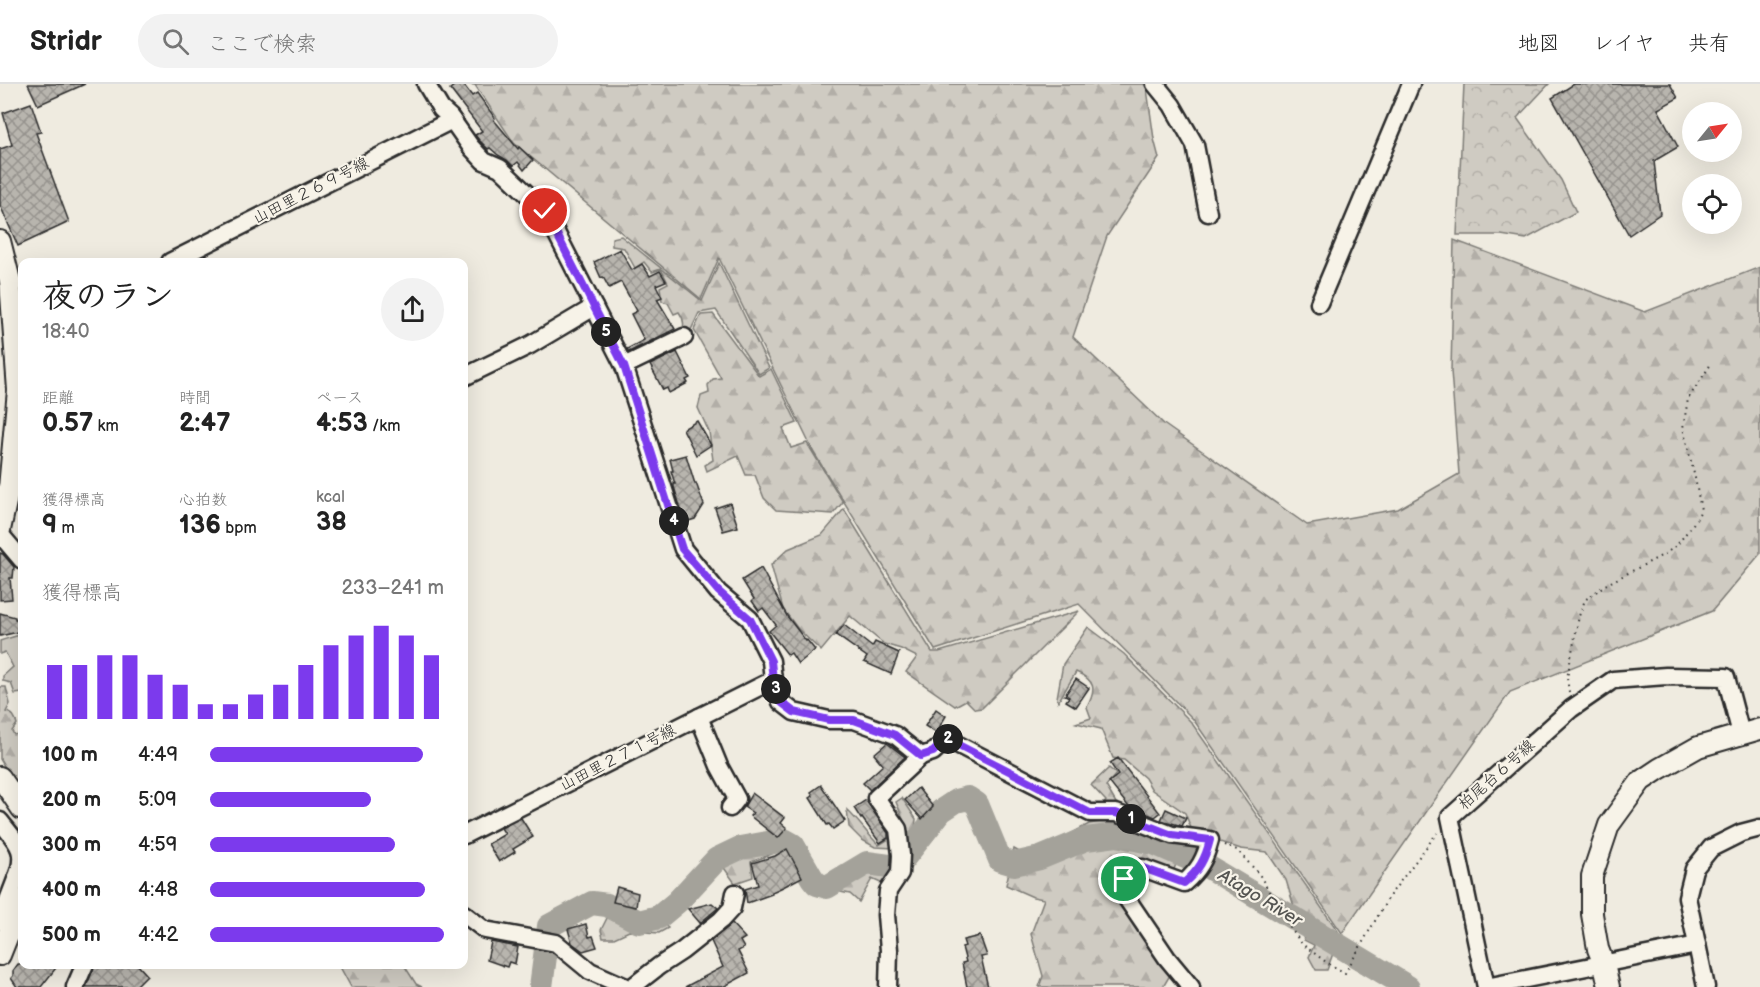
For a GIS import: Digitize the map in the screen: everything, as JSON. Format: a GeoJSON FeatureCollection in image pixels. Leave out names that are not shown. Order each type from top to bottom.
{"type":"FeatureCollection","features":[{"type":"Feature","properties":{"kind":"street"},"geometry":{"type":"LineString","coordinates":[[426,84],[441,109],[484,161],[500,168],[545,211],[624,366],[682,549],[718,591],[750,619],[771,661],[773,680],[781,702],[794,712],[829,720],[854,720],[895,735],[921,756]]}},
{"type":"Feature","properties":{"kind":"street"},"geometry":{"type":"LineString","coordinates":[[1155,84],[1172,105],[1195,145],[1208,213]]}},
{"type":"Feature","properties":{"kind":"street"},"geometry":{"type":"LineString","coordinates":[[1319,303],[1411,84]]}},
{"type":"Feature","properties":{"kind":"street","name":"山田里２６９号線"},"geometry":{"type":"LineString","coordinates":[[178,258],[452,120]]}},
{"type":"Feature","properties":{"kind":"street"},"geometry":{"type":"LineString","coordinates":[[0,241],[10,281],[18,340]]}},
{"type":"Feature","properties":{"kind":"street"},"geometry":{"type":"LineString","coordinates":[[468,375],[530,345],[594,307]]}},
{"type":"Feature","properties":{"kind":"street"},"geometry":{"type":"LineString","coordinates":[[624,366],[684,337]]}},
{"type":"Feature","properties":{"kind":"street"},"geometry":{"type":"LineString","coordinates":[[18,390],[8,418],[18,441],[0,532],[18,555]]}},
{"type":"Feature","properties":{"kind":"street","name":"柏尾台６号線"},"geometry":{"type":"LineString","coordinates":[[1604,964],[1486,987],[1450,817],[1571,709],[1614,680],[1666,676],[1726,677],[1750,731]]}},
{"type":"Feature","properties":{"kind":"street","name":"山田里２７１号線"},"geometry":{"type":"LineString","coordinates":[[468,833],[773,680]]}},
{"type":"Feature","properties":{"kind":"street"},"geometry":{"type":"LineString","coordinates":[[699,717],[718,766],[737,800],[729,808]]}},
{"type":"Feature","properties":{"kind":"street"},"geometry":{"type":"LineString","coordinates":[[1609,987],[1598,949],[1592,914],[1592,876],[1610,825],[1641,781],[1698,747],[1750,731]]}},
{"type":"Feature","properties":{"kind":"street"},"geometry":{"type":"LineString","coordinates":[[888,987],[889,950],[886,915],[888,891],[900,873],[901,855],[898,829],[876,798],[921,756],[933,752],[947,739],[1090,813],[1116,813],[1208,847],[1196,873],[1184,883],[1143,868],[1132,868],[1124,879],[1123,893],[1167,958],[1191,987]]}},
{"type":"Feature","properties":{"kind":"street"},"geometry":{"type":"LineString","coordinates":[[0,777],[18,803]]}},
{"type":"Feature","properties":{"kind":"street"},"geometry":{"type":"LineString","coordinates":[[0,821],[18,844]]}},
{"type":"Feature","properties":{"kind":"street"},"geometry":{"type":"LineString","coordinates":[[1706,987],[1687,897],[1694,869],[1712,848],[1741,833],[1760,828]]}},
{"type":"Feature","properties":{"kind":"street"},"geometry":{"type":"LineString","coordinates":[[0,921],[18,882]]}},
{"type":"Feature","properties":{"kind":"street"},"geometry":{"type":"LineString","coordinates":[[633,987],[721,920],[732,908],[735,893]]}},
{"type":"Feature","properties":{"kind":"street"},"geometry":{"type":"LineString","coordinates":[[1,953],[18,910]]}},
{"type":"Feature","properties":{"kind":"street"},"geometry":{"type":"LineString","coordinates":[[468,917],[485,930],[556,944],[590,971],[626,987]]}},
{"type":"Feature","properties":{"kind":"street"},"geometry":{"type":"LineString","coordinates":[[1604,964],[1697,945]]}},
{"type":"Feature","properties":{"kind":"street"},"geometry":{"type":"LineString","coordinates":[[75,987],[83,969]]}},
{"type":"Feature","properties":{"kind":"path"},"geometry":{"type":"LineString","coordinates":[[1571,709],[1567,678],[1585,600],[1605,585],[1665,554],[1677,545],[1701,510],[1683,428],[1688,399],[1711,364]]}},
{"type":"Feature","properties":{"kind":"path"},"geometry":{"type":"LineString","coordinates":[[1208,847],[1237,850],[1258,874],[1302,944],[1345,973],[1389,895],[1450,817]]}},
{"type":"Feature","properties":{"kind":"green space"},"geometry":{"type":"Polygon","coordinates":[[[466,84],[1144,84],[1147,89],[1159,158],[1107,236],[1073,337],[1165,425],[1307,525],[1398,509],[1459,474],[1451,371],[1454,240],[1645,312],[1760,267],[1760,554],[1712,611],[1510,692],[1342,933],[1193,719],[1079,604],[935,650],[814,453],[719,258],[701,299],[514,143],[475,85],[466,84]]]}},
{"type":"Feature","properties":{"kind":"green space"},"geometry":{"type":"Polygon","coordinates":[[[1464,84],[1549,84],[1517,118],[1561,180],[1576,212],[1526,239],[1501,235],[1457,235],[1464,84]]]}},
{"type":"Feature","properties":{"kind":"green space"},"geometry":{"type":"Polygon","coordinates":[[[621,236],[702,301],[719,263],[769,368],[759,374],[716,310],[699,313],[690,332],[682,335],[684,323],[681,315],[679,312],[674,314],[668,303],[662,301],[660,287],[668,283],[661,269],[652,272],[644,262],[635,268],[624,248],[612,246],[612,238],[621,236]]]}},
{"type":"Feature","properties":{"kind":"green space"},"geometry":{"type":"Polygon","coordinates":[[[713,314],[759,376],[771,369],[797,423],[783,428],[791,448],[807,443],[843,502],[833,514],[776,510],[764,498],[755,475],[746,475],[738,456],[707,471],[705,465],[713,460],[709,432],[698,408],[701,396],[709,393],[708,385],[713,379],[721,378],[694,330],[701,315],[713,314]]]}},
{"type":"Feature","properties":{"kind":"green space"},"geometry":{"type":"Polygon","coordinates":[[[844,509],[932,652],[939,652],[1079,611],[982,708],[975,709],[966,700],[955,706],[906,672],[917,657],[884,644],[850,616],[821,651],[798,629],[783,609],[771,565],[788,549],[822,535],[844,509]]]}},
{"type":"Feature","properties":{"kind":"green space"},"geometry":{"type":"Polygon","coordinates":[[[1088,627],[1124,654],[1191,722],[1340,934],[1327,970],[1316,970],[1309,957],[1314,945],[1304,940],[1286,880],[1267,852],[1241,849],[1193,833],[1185,813],[1152,790],[1145,778],[1124,760],[1113,758],[1101,729],[1076,723],[1091,718],[1087,707],[1093,690],[1087,678],[1076,672],[1058,702],[1063,664],[1088,627]]]}},
{"type":"Feature","properties":{"kind":"green space"},"geometry":{"type":"Polygon","coordinates":[[[18,635],[18,694],[15,694],[11,683],[3,681],[3,676],[13,667],[5,652],[0,654],[0,641],[18,635]]]}},
{"type":"Feature","properties":{"kind":"green space"},"geometry":{"type":"Polygon","coordinates":[[[0,687],[6,687],[10,704],[6,712],[13,716],[17,724],[12,731],[14,735],[18,734],[18,789],[0,759],[0,687]]]}},
{"type":"Feature","properties":{"kind":"green space"},"geometry":{"type":"Polygon","coordinates":[[[1109,768],[1116,774],[1106,786],[1119,808],[1103,805],[1106,801],[1091,785],[1109,768]]]}},
{"type":"Feature","properties":{"kind":"green space"},"geometry":{"type":"Polygon","coordinates":[[[902,798],[916,819],[915,829],[935,806],[947,802],[952,812],[906,865],[901,829],[905,824],[896,802],[902,798]]]}},
{"type":"Feature","properties":{"kind":"green space"},"geometry":{"type":"Polygon","coordinates":[[[847,810],[879,845],[895,835],[894,848],[875,847],[862,840],[849,827],[847,810]]]}},
{"type":"Feature","properties":{"kind":"green space"},"geometry":{"type":"Polygon","coordinates":[[[1112,820],[1185,839],[1172,875],[1143,866],[1120,880],[1173,970],[1163,987],[1039,987],[1043,976],[1031,934],[1044,899],[1033,897],[1006,885],[1014,849],[1023,854],[1057,841],[1089,824],[1112,820]]]}},
{"type":"Feature","properties":{"kind":"green space"},"geometry":{"type":"Polygon","coordinates":[[[769,838],[780,851],[751,862],[753,877],[735,883],[722,865],[715,869],[716,863],[721,859],[725,857],[730,862],[739,857],[739,850],[761,845],[761,839],[769,838]]]}},
{"type":"Feature","properties":{"kind":"green space"},"geometry":{"type":"Polygon","coordinates":[[[864,859],[882,859],[895,864],[887,886],[872,879],[859,902],[850,894],[830,890],[831,882],[864,859]]]}},
{"type":"Feature","properties":{"kind":"green space"},"geometry":{"type":"Polygon","coordinates":[[[608,916],[619,916],[638,926],[662,920],[668,928],[659,933],[629,931],[614,938],[603,938],[601,930],[608,916]]]}},
{"type":"Feature","properties":{"kind":"green space"},"geometry":{"type":"Polygon","coordinates":[[[341,969],[407,969],[416,984],[422,987],[351,987],[341,969]]]}},
{"type":"Feature","properties":{"kind":"building"},"geometry":{"type":"Polygon","coordinates":[[[28,84],[85,84],[38,105],[28,84]]]}},
{"type":"Feature","properties":{"kind":"building"},"geometry":{"type":"Polygon","coordinates":[[[456,84],[463,84],[472,96],[477,93],[495,118],[494,120],[518,149],[519,147],[533,160],[524,170],[518,162],[513,166],[490,148],[488,149],[475,135],[482,131],[450,89],[456,84]]]}},
{"type":"Feature","properties":{"kind":"building"},"geometry":{"type":"Polygon","coordinates":[[[1574,84],[1670,84],[1678,98],[1658,109],[1678,147],[1654,161],[1660,214],[1629,235],[1552,98],[1574,84]]]}},
{"type":"Feature","properties":{"kind":"building"},"geometry":{"type":"Polygon","coordinates":[[[31,103],[41,132],[36,133],[69,222],[18,246],[0,205],[0,149],[12,145],[3,113],[31,103]]]}},
{"type":"Feature","properties":{"kind":"building"},"geometry":{"type":"Polygon","coordinates":[[[620,249],[632,270],[642,264],[650,276],[660,271],[666,281],[656,285],[662,297],[657,299],[675,329],[629,352],[627,349],[644,340],[631,314],[637,311],[621,282],[609,288],[603,277],[601,278],[594,262],[620,249]]]}},
{"type":"Feature","properties":{"kind":"building"},"geometry":{"type":"Polygon","coordinates":[[[677,352],[690,378],[686,380],[688,383],[669,393],[667,388],[663,390],[650,365],[677,352]]]}},
{"type":"Feature","properties":{"kind":"building"},"geometry":{"type":"Polygon","coordinates":[[[697,421],[711,445],[696,455],[683,429],[697,421]]]}},
{"type":"Feature","properties":{"kind":"building"},"geometry":{"type":"Polygon","coordinates":[[[686,455],[704,505],[695,519],[685,522],[674,487],[670,459],[686,455]]]}},
{"type":"Feature","properties":{"kind":"building"},"geometry":{"type":"Polygon","coordinates":[[[730,503],[738,527],[723,531],[715,508],[730,503]]]}},
{"type":"Feature","properties":{"kind":"building"},"geometry":{"type":"Polygon","coordinates":[[[0,553],[14,567],[13,578],[10,578],[12,599],[0,600],[0,553]]]}},
{"type":"Feature","properties":{"kind":"building"},"geometry":{"type":"Polygon","coordinates":[[[761,568],[787,616],[815,650],[798,664],[791,653],[788,655],[769,631],[776,625],[763,608],[759,611],[742,580],[761,568]]]}},
{"type":"Feature","properties":{"kind":"building"},"geometry":{"type":"Polygon","coordinates":[[[0,613],[18,619],[18,632],[0,636],[0,613]]]}},
{"type":"Feature","properties":{"kind":"building"},"geometry":{"type":"Polygon","coordinates":[[[844,625],[872,647],[875,642],[899,653],[891,674],[864,662],[867,657],[836,635],[844,625]]]}},
{"type":"Feature","properties":{"kind":"building"},"geometry":{"type":"Polygon","coordinates":[[[1076,679],[1089,688],[1076,707],[1066,701],[1069,697],[1065,695],[1076,679]]]}},
{"type":"Feature","properties":{"kind":"building"},"geometry":{"type":"Polygon","coordinates":[[[936,709],[946,716],[936,733],[925,726],[936,709]]]}},
{"type":"Feature","properties":{"kind":"building"},"geometry":{"type":"Polygon","coordinates":[[[887,743],[905,757],[870,790],[863,783],[883,765],[874,754],[887,743]]]}},
{"type":"Feature","properties":{"kind":"building"},"geometry":{"type":"Polygon","coordinates":[[[1118,758],[1160,813],[1155,817],[1128,806],[1109,782],[1118,775],[1110,763],[1118,758]]]}},
{"type":"Feature","properties":{"kind":"building"},"geometry":{"type":"Polygon","coordinates":[[[821,785],[845,821],[833,829],[829,824],[827,825],[810,798],[813,796],[811,792],[821,785]]]}},
{"type":"Feature","properties":{"kind":"building"},"geometry":{"type":"Polygon","coordinates":[[[918,788],[933,807],[922,819],[905,800],[918,788]]]}},
{"type":"Feature","properties":{"kind":"building"},"geometry":{"type":"Polygon","coordinates":[[[752,793],[785,818],[781,823],[787,828],[778,838],[750,816],[753,813],[744,807],[752,793]]]}},
{"type":"Feature","properties":{"kind":"building"},"geometry":{"type":"Polygon","coordinates":[[[866,800],[888,833],[888,838],[880,843],[854,808],[866,800]]]}},
{"type":"Feature","properties":{"kind":"building"},"geometry":{"type":"Polygon","coordinates":[[[1166,809],[1186,818],[1182,826],[1161,820],[1166,809]]]}},
{"type":"Feature","properties":{"kind":"building"},"geometry":{"type":"Polygon","coordinates":[[[521,818],[533,837],[513,849],[515,852],[499,862],[488,844],[505,834],[501,828],[521,818]]]}},
{"type":"Feature","properties":{"kind":"building"},"geometry":{"type":"Polygon","coordinates":[[[787,849],[802,877],[772,894],[747,903],[745,889],[758,885],[752,863],[775,856],[787,849]]]}},
{"type":"Feature","properties":{"kind":"building"},"geometry":{"type":"Polygon","coordinates":[[[617,887],[638,893],[636,907],[613,902],[617,887]]]}},
{"type":"Feature","properties":{"kind":"building"},"geometry":{"type":"Polygon","coordinates":[[[712,903],[718,908],[700,923],[688,909],[712,903]]]}},
{"type":"Feature","properties":{"kind":"building"},"geometry":{"type":"Polygon","coordinates":[[[586,924],[589,937],[593,936],[597,947],[583,951],[572,943],[568,929],[586,924]]]}},
{"type":"Feature","properties":{"kind":"building"},"geometry":{"type":"Polygon","coordinates":[[[732,924],[745,938],[740,941],[744,948],[738,951],[749,973],[723,987],[685,987],[723,967],[711,941],[732,924]]]}},
{"type":"Feature","properties":{"kind":"building"},"geometry":{"type":"Polygon","coordinates":[[[980,936],[987,956],[981,957],[988,987],[967,987],[962,963],[966,962],[962,947],[965,946],[963,940],[980,936]]]}},
{"type":"Feature","properties":{"kind":"building"},"geometry":{"type":"Polygon","coordinates":[[[491,942],[518,947],[515,964],[509,962],[507,967],[487,960],[491,942]]]}},
{"type":"Feature","properties":{"kind":"building"},"geometry":{"type":"Polygon","coordinates":[[[18,964],[18,969],[55,969],[41,987],[17,987],[11,978],[18,964]]]}},
{"type":"Feature","properties":{"kind":"building"},"geometry":{"type":"Polygon","coordinates":[[[93,969],[142,969],[147,975],[135,987],[86,987],[93,969]]]}},
{"type":"Feature","properties":{"kind":"waterway","name":"Atago River"},"geometry":{"type":"LineString","coordinates":[[541,987],[549,926],[592,903],[607,905],[639,922],[659,917],[677,902],[717,859],[740,848],[784,840],[793,845],[817,884],[827,887],[867,863],[897,867],[941,811],[956,801],[968,798],[977,804],[1000,860],[1014,864],[1040,858],[1086,839],[1117,835],[1154,843],[1208,867],[1408,987]]}},
{"type":"Feature","properties":{"kind":"route"},"geometry":{"type":"LineString","coordinates":[[545,211],[624,366],[682,549],[718,591],[750,619],[771,661],[773,680],[781,702],[794,712],[829,720],[854,720],[895,735],[921,756],[933,752],[947,739],[1090,813],[1116,813],[1172,835],[1210,840],[1207,854],[1196,873],[1184,883],[1143,868],[1132,868],[1124,879]]}}]}
